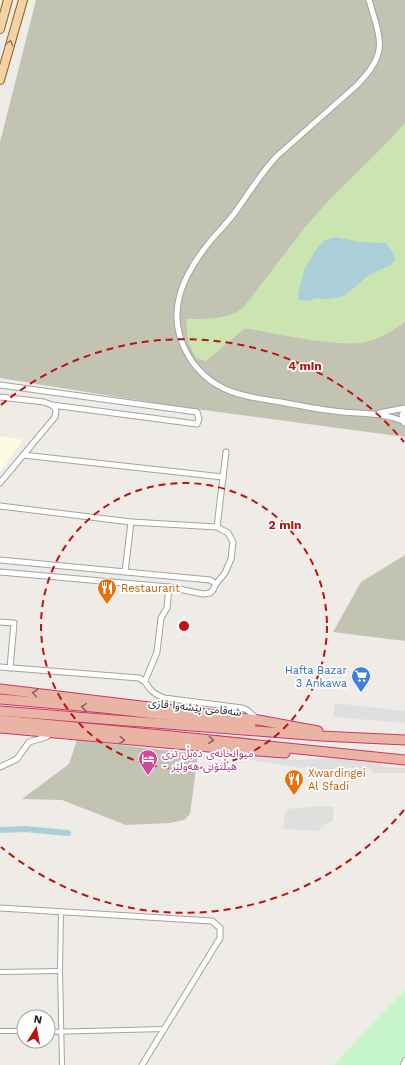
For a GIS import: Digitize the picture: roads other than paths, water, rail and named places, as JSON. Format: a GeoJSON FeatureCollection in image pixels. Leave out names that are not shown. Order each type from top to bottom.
{"type":"FeatureCollection","features":[{"type":"Feature","properties":{"kind":"highway"},"geometry":{"type":"LineString","coordinates":[[0,689],[258,720],[323,732]]}},
{"type":"Feature","properties":{"kind":"highway","name":"شەقامی پێشەوا قازی"},"geometry":{"type":"LineString","coordinates":[[0,699],[323,732],[387,740]]}},
{"type":"Feature","properties":{"kind":"highway","name":"شەقامی پێشەوا قازی"},"geometry":{"type":"LineString","coordinates":[[0,711],[287,734],[405,740]]}},
{"type":"Feature","properties":{"kind":"highway"},"geometry":{"type":"LineString","coordinates":[[0,720],[405,760]]}},
{"type":"Feature","properties":{"kind":"highway"},"geometry":{"type":"LineString","coordinates":[[0,728],[270,752],[372,757]]}},
{"type":"Feature","properties":{"kind":"main road"},"geometry":{"type":"LineString","coordinates":[[0,29],[8,0]]}},
{"type":"Feature","properties":{"kind":"main road"},"geometry":{"type":"LineString","coordinates":[[0,80],[23,0]]}},
{"type":"Feature","properties":{"kind":"street"},"geometry":{"type":"LineString","coordinates":[[369,0],[378,29],[380,44],[376,62],[368,74],[356,86],[267,166],[236,211],[198,257],[179,292],[177,310],[178,327],[180,339],[188,356],[196,368],[219,386],[228,390],[255,398],[328,410],[376,414],[404,422]]}},
{"type":"Feature","properties":{"kind":"street"},"geometry":{"type":"LineString","coordinates":[[0,385],[197,412],[199,419],[197,424],[0,397]]}},
{"type":"Feature","properties":{"kind":"street"},"geometry":{"type":"LineString","coordinates":[[0,483],[54,417],[56,410],[52,405]]}},
{"type":"Feature","properties":{"kind":"street"},"geometry":{"type":"LineString","coordinates":[[376,414],[405,408]]}},
{"type":"Feature","properties":{"kind":"street"},"geometry":{"type":"LineString","coordinates":[[404,422],[402,415],[405,408]]}},
{"type":"Feature","properties":{"kind":"street"},"geometry":{"type":"LineString","coordinates":[[217,527],[226,452]]}},
{"type":"Feature","properties":{"kind":"street"},"geometry":{"type":"LineString","coordinates":[[23,455],[223,477]]}},
{"type":"Feature","properties":{"kind":"street"},"geometry":{"type":"LineString","coordinates":[[0,506],[130,522],[217,527],[228,533],[232,542],[230,559],[225,573],[216,584],[214,590],[210,593],[203,594],[169,587],[0,572]]}},
{"type":"Feature","properties":{"kind":"street"},"geometry":{"type":"LineString","coordinates":[[125,572],[130,522]]}},
{"type":"Feature","properties":{"kind":"street"},"geometry":{"type":"LineString","coordinates":[[0,560],[210,580],[216,584]]}},
{"type":"Feature","properties":{"kind":"street"},"geometry":{"type":"LineString","coordinates":[[145,681],[157,652],[161,618],[167,608],[169,587]]}},
{"type":"Feature","properties":{"kind":"street"},"geometry":{"type":"LineString","coordinates":[[0,622],[14,624],[10,668]]}},
{"type":"Feature","properties":{"kind":"street"},"geometry":{"type":"LineString","coordinates":[[0,667],[139,678],[145,681],[151,690],[157,695],[164,698],[242,708],[247,710],[258,720]]}},
{"type":"Feature","properties":{"kind":"street"},"geometry":{"type":"LineString","coordinates":[[0,767],[17,759],[29,742],[46,737],[52,733]]}},
{"type":"Feature","properties":{"kind":"street"},"geometry":{"type":"LineString","coordinates":[[0,908],[212,921],[220,928],[220,938],[142,1065]]}},
{"type":"Feature","properties":{"kind":"street"},"geometry":{"type":"LineString","coordinates":[[61,912],[60,971],[62,1065]]}},
{"type":"Feature","properties":{"kind":"street"},"geometry":{"type":"LineString","coordinates":[[0,972],[60,971]]}},
{"type":"Feature","properties":{"kind":"street"},"geometry":{"type":"LineString","coordinates":[[56,1032],[164,1029]]}},
{"type":"Feature","properties":{"kind":"street"},"geometry":{"type":"LineString","coordinates":[[0,1031],[16,1031]]}},
{"type":"Feature","properties":{"kind":"street"},"geometry":{"type":"LineString","coordinates":[[403,1065],[405,1060]]}},
{"type":"Feature","properties":{"kind":"water"},"geometry":{"type":"Polygon","coordinates":[[[336,237],[359,242],[386,243],[394,254],[395,260],[391,265],[369,275],[344,296],[328,299],[316,298],[309,301],[300,300],[298,295],[304,270],[317,248],[325,240],[336,237]]]}},
{"type":"Feature","properties":{"kind":"waterway"},"geometry":{"type":"LineString","coordinates":[[0,830],[25,829],[68,833]]}},
{"type":"Feature","properties":{"kind":"place","name":"Restaurant"},"geometry":{"type":"Point","coordinates":[107,605]}},
{"type":"Feature","properties":{"kind":"place","name":"Hafta Bazar 3 Ankawa"},"geometry":{"type":"Point","coordinates":[361,693]}},
{"type":"Feature","properties":{"kind":"place","name":"میوانخانەی دەبڵ تری - هیڵتۆنی هەولێر"},"geometry":{"type":"Point","coordinates":[148,776]}},
{"type":"Feature","properties":{"kind":"place","name":"Xwardingei Al Sfadi"},"geometry":{"type":"Point","coordinates":[294,796]}}]}
